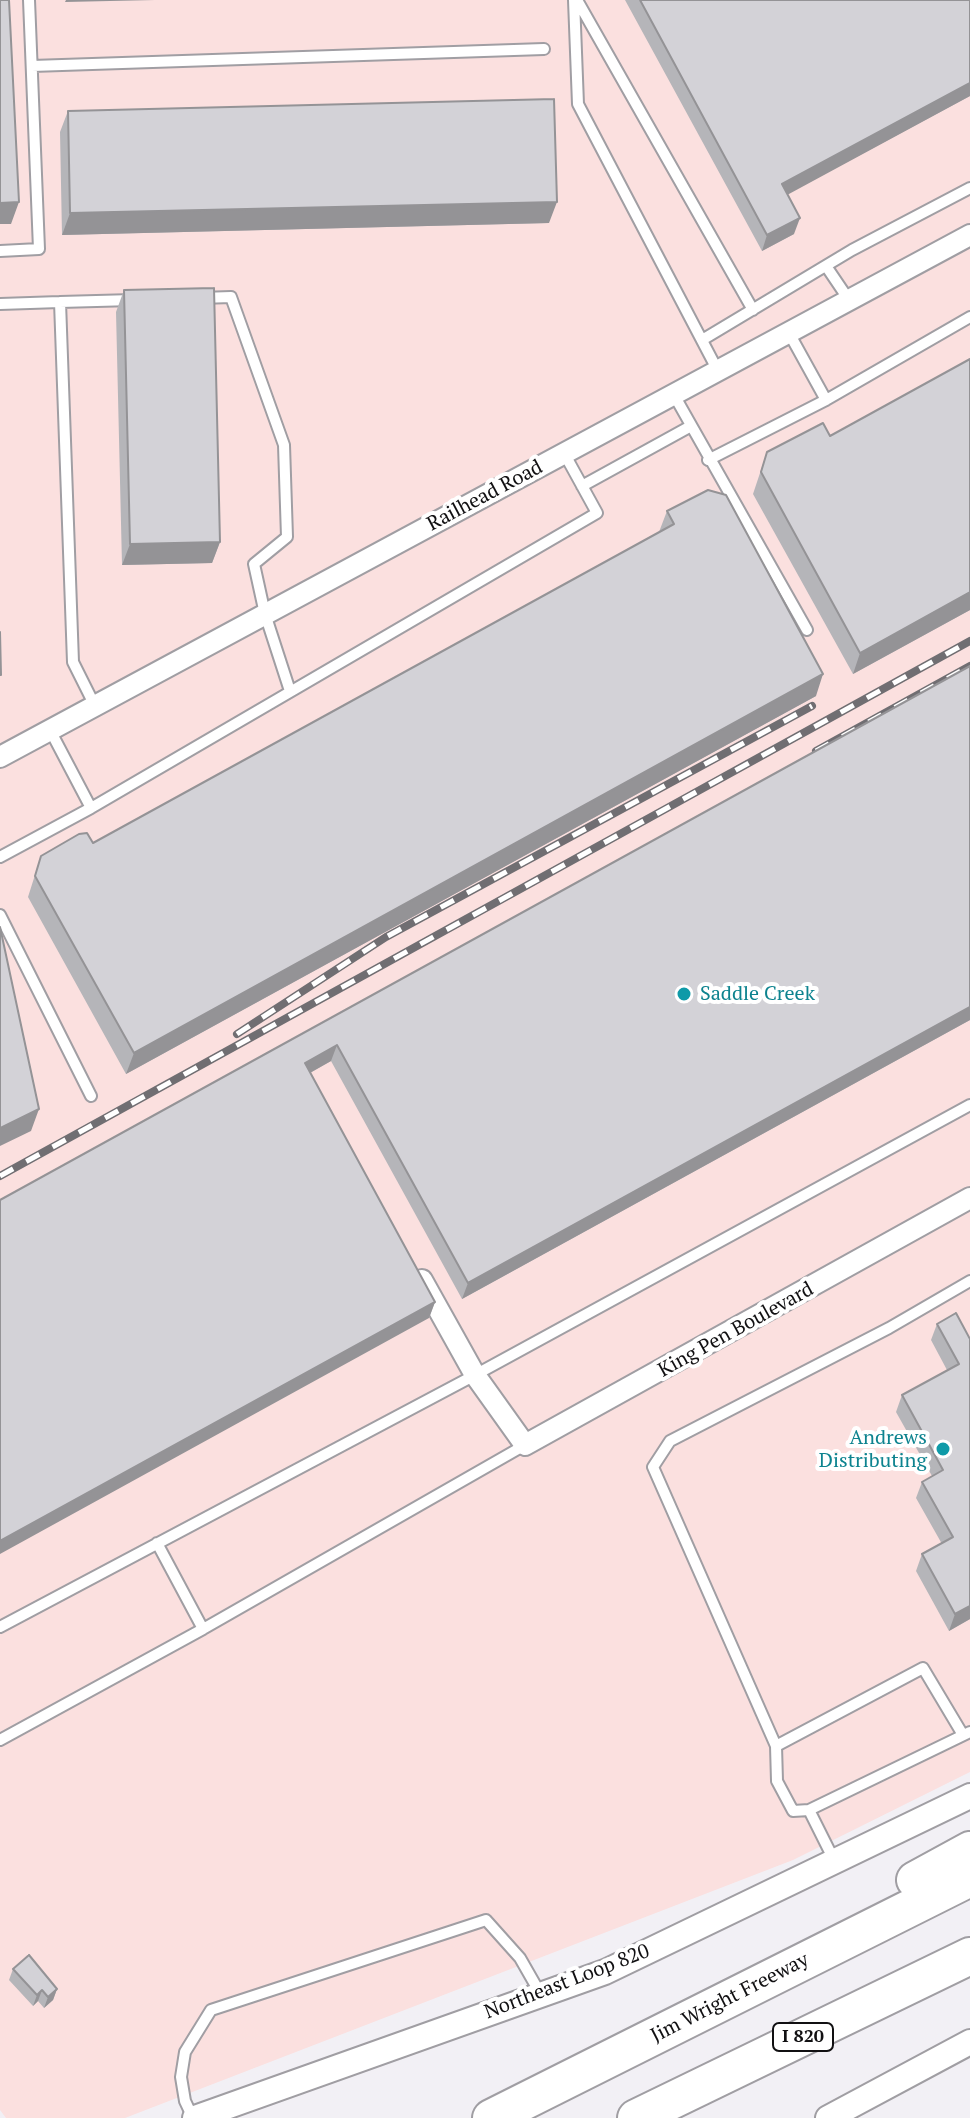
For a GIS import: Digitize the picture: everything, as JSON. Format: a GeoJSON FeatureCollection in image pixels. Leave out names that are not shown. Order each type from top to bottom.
{"type":"FeatureCollection","features":[{"type":"Feature","properties":{"kind":"highway"},"geometry":{"type":"LineString","coordinates":[[690,2018],[970,1850]]}},
{"type":"Feature","properties":{"kind":"highway","name":"Jim Wright Freeway"},"geometry":{"type":"LineString","coordinates":[[491,2118],[970,1878]]}},
{"type":"Feature","properties":{"kind":"highway","name":"I 820"},"geometry":{"type":"LineString","coordinates":[[636,2118],[970,1956]]}},
{"type":"Feature","properties":{"kind":"street","name":"Railhead Road"},"geometry":{"type":"LineString","coordinates":[[0,757],[970,235]]}},
{"type":"Feature","properties":{"kind":"street","name":"King Pen Boulevard"},"geometry":{"type":"LineString","coordinates":[[525,1445],[970,1198]]}},
{"type":"Feature","properties":{"kind":"street"},"geometry":{"type":"LineString","coordinates":[[415,1266],[475,1375],[506,1423],[525,1445]]}},
{"type":"Feature","properties":{"kind":"street","name":"Northeast Loop 820"},"geometry":{"type":"LineString","coordinates":[[194,2118],[605,1972],[970,1796]]}},
{"type":"Feature","properties":{"kind":"street"},"geometry":{"type":"LineString","coordinates":[[828,2118],[970,2042]]}},
{"type":"Feature","properties":{"kind":"lane"},"geometry":{"type":"LineString","coordinates":[[0,251],[39,249],[29,0]]}},
{"type":"Feature","properties":{"kind":"lane"},"geometry":{"type":"LineString","coordinates":[[575,0],[753,310]]}},
{"type":"Feature","properties":{"kind":"lane"},"geometry":{"type":"LineString","coordinates":[[575,0],[578,104],[718,371]]}},
{"type":"Feature","properties":{"kind":"lane"},"geometry":{"type":"LineString","coordinates":[[32,66],[544,49]]}},
{"type":"Feature","properties":{"kind":"lane"},"geometry":{"type":"LineString","coordinates":[[702,340],[826,266],[970,188]]}},
{"type":"Feature","properties":{"kind":"lane"},"geometry":{"type":"LineString","coordinates":[[826,266],[849,300]]}},
{"type":"Feature","properties":{"kind":"lane"},"geometry":{"type":"LineString","coordinates":[[184,298],[231,297],[284,445],[287,537],[254,564],[265,614],[290,691]]}},
{"type":"Feature","properties":{"kind":"lane"},"geometry":{"type":"LineString","coordinates":[[0,304],[153,299]]}},
{"type":"Feature","properties":{"kind":"lane"},"geometry":{"type":"LineString","coordinates":[[60,302],[73,662],[95,706]]}},
{"type":"Feature","properties":{"kind":"lane"},"geometry":{"type":"LineString","coordinates":[[708,460],[826,400],[970,317]]}},
{"type":"Feature","properties":{"kind":"lane"},"geometry":{"type":"LineString","coordinates":[[789,333],[826,400]]}},
{"type":"Feature","properties":{"kind":"lane"},"geometry":{"type":"LineString","coordinates":[[674,395],[708,460],[807,630]]}},
{"type":"Feature","properties":{"kind":"lane"},"geometry":{"type":"LineString","coordinates":[[582,486],[691,426]]}},
{"type":"Feature","properties":{"kind":"lane"},"geometry":{"type":"LineString","coordinates":[[0,857],[91,808],[597,513],[564,453]]}},
{"type":"Feature","properties":{"kind":"lane"},"geometry":{"type":"LineString","coordinates":[[50,730],[91,808]]}},
{"type":"Feature","properties":{"kind":"lane"},"geometry":{"type":"LineString","coordinates":[[0,915],[91,1096]]}},
{"type":"Feature","properties":{"kind":"lane"},"geometry":{"type":"LineString","coordinates":[[0,1627],[475,1375],[970,1105]]}},
{"type":"Feature","properties":{"kind":"lane"},"geometry":{"type":"LineString","coordinates":[[776,1746],[923,1668],[967,1733],[809,1810],[793,1811],[777,1781],[776,1746],[653,1467],[670,1441],[889,1328],[970,1281]]}},
{"type":"Feature","properties":{"kind":"lane"},"geometry":{"type":"LineString","coordinates":[[0,1740],[203,1629],[525,1445]]}},
{"type":"Feature","properties":{"kind":"lane"},"geometry":{"type":"LineString","coordinates":[[157,1543],[203,1629]]}},
{"type":"Feature","properties":{"kind":"lane"},"geometry":{"type":"LineString","coordinates":[[809,1810],[835,1862]]}},
{"type":"Feature","properties":{"kind":"lane"},"geometry":{"type":"LineString","coordinates":[[194,2118],[185,2101],[181,2077],[185,2052],[211,2010],[486,1920],[520,1958],[541,1995]]}},
{"type":"Feature","properties":{"kind":"shaded area"},"geometry":{"type":"Polygon","coordinates":[[[0,0],[970,0],[970,1772],[793,1860],[125,2118],[6,2118],[0,2110],[0,0]]]}},
{"type":"Feature","properties":{"kind":"building"},"geometry":{"type":"Polygon","coordinates":[[[0,0],[9,0],[19,202],[0,203],[0,0]]]}},
{"type":"Feature","properties":{"kind":"building"},"geometry":{"type":"Polygon","coordinates":[[[640,0],[970,0],[970,83],[782,184],[800,218],[767,235],[640,0]]]}},
{"type":"Feature","properties":{"kind":"building"},"geometry":{"type":"Polygon","coordinates":[[[554,99],[557,202],[70,213],[68,111],[554,99]]]}},
{"type":"Feature","properties":{"kind":"building"},"geometry":{"type":"Polygon","coordinates":[[[214,288],[220,542],[130,544],[124,290],[214,288]]]}},
{"type":"Feature","properties":{"kind":"building"},"geometry":{"type":"Polygon","coordinates":[[[970,359],[970,592],[860,653],[761,472],[767,452],[823,423],[830,436],[970,359]]]}},
{"type":"Feature","properties":{"kind":"building"},"geometry":{"type":"Polygon","coordinates":[[[708,490],[726,495],[823,674],[134,1053],[35,876],[41,856],[79,834],[87,833],[93,843],[674,524],[667,511],[708,490]]]}},
{"type":"Feature","properties":{"kind":"building"},"geometry":{"type":"Polygon","coordinates":[[[970,666],[970,1007],[468,1283],[337,1045],[305,1063],[435,1302],[0,1541],[0,1200],[970,666]]]}},
{"type":"Feature","properties":{"kind":"building"},"geometry":{"type":"Polygon","coordinates":[[[0,927],[39,1109],[0,1128],[0,927]]]}},
{"type":"Feature","properties":{"kind":"building","name":"Andrews Distributing"},"geometry":{"type":"Polygon","coordinates":[[[956,1313],[970,1339],[970,1606],[955,1614],[922,1554],[953,1537],[922,1482],[943,1470],[902,1395],[959,1364],[937,1324],[956,1313]]]}},
{"type":"Feature","properties":{"kind":"building"},"geometry":{"type":"Polygon","coordinates":[[[29,1955],[57,1989],[48,1997],[42,1990],[37,1995],[13,1969],[29,1955]]]}},
{"type":"Feature","properties":{"kind":"railway"},"geometry":{"type":"LineString","coordinates":[[0,1176],[970,641]]}},
{"type":"Feature","properties":{"kind":"railway"},"geometry":{"type":"LineString","coordinates":[[816,751],[970,666]]}},
{"type":"Feature","properties":{"kind":"railway"},"geometry":{"type":"LineString","coordinates":[[237,1034],[386,937],[812,706]]}},
{"type":"Feature","properties":{"kind":"place","name":"Saddle Creek"},"geometry":{"type":"Point","coordinates":[684,994]}},
{"type":"Feature","properties":{"kind":"place","name":"Andrews Distributing"},"geometry":{"type":"Point","coordinates":[943,1449]}}]}
